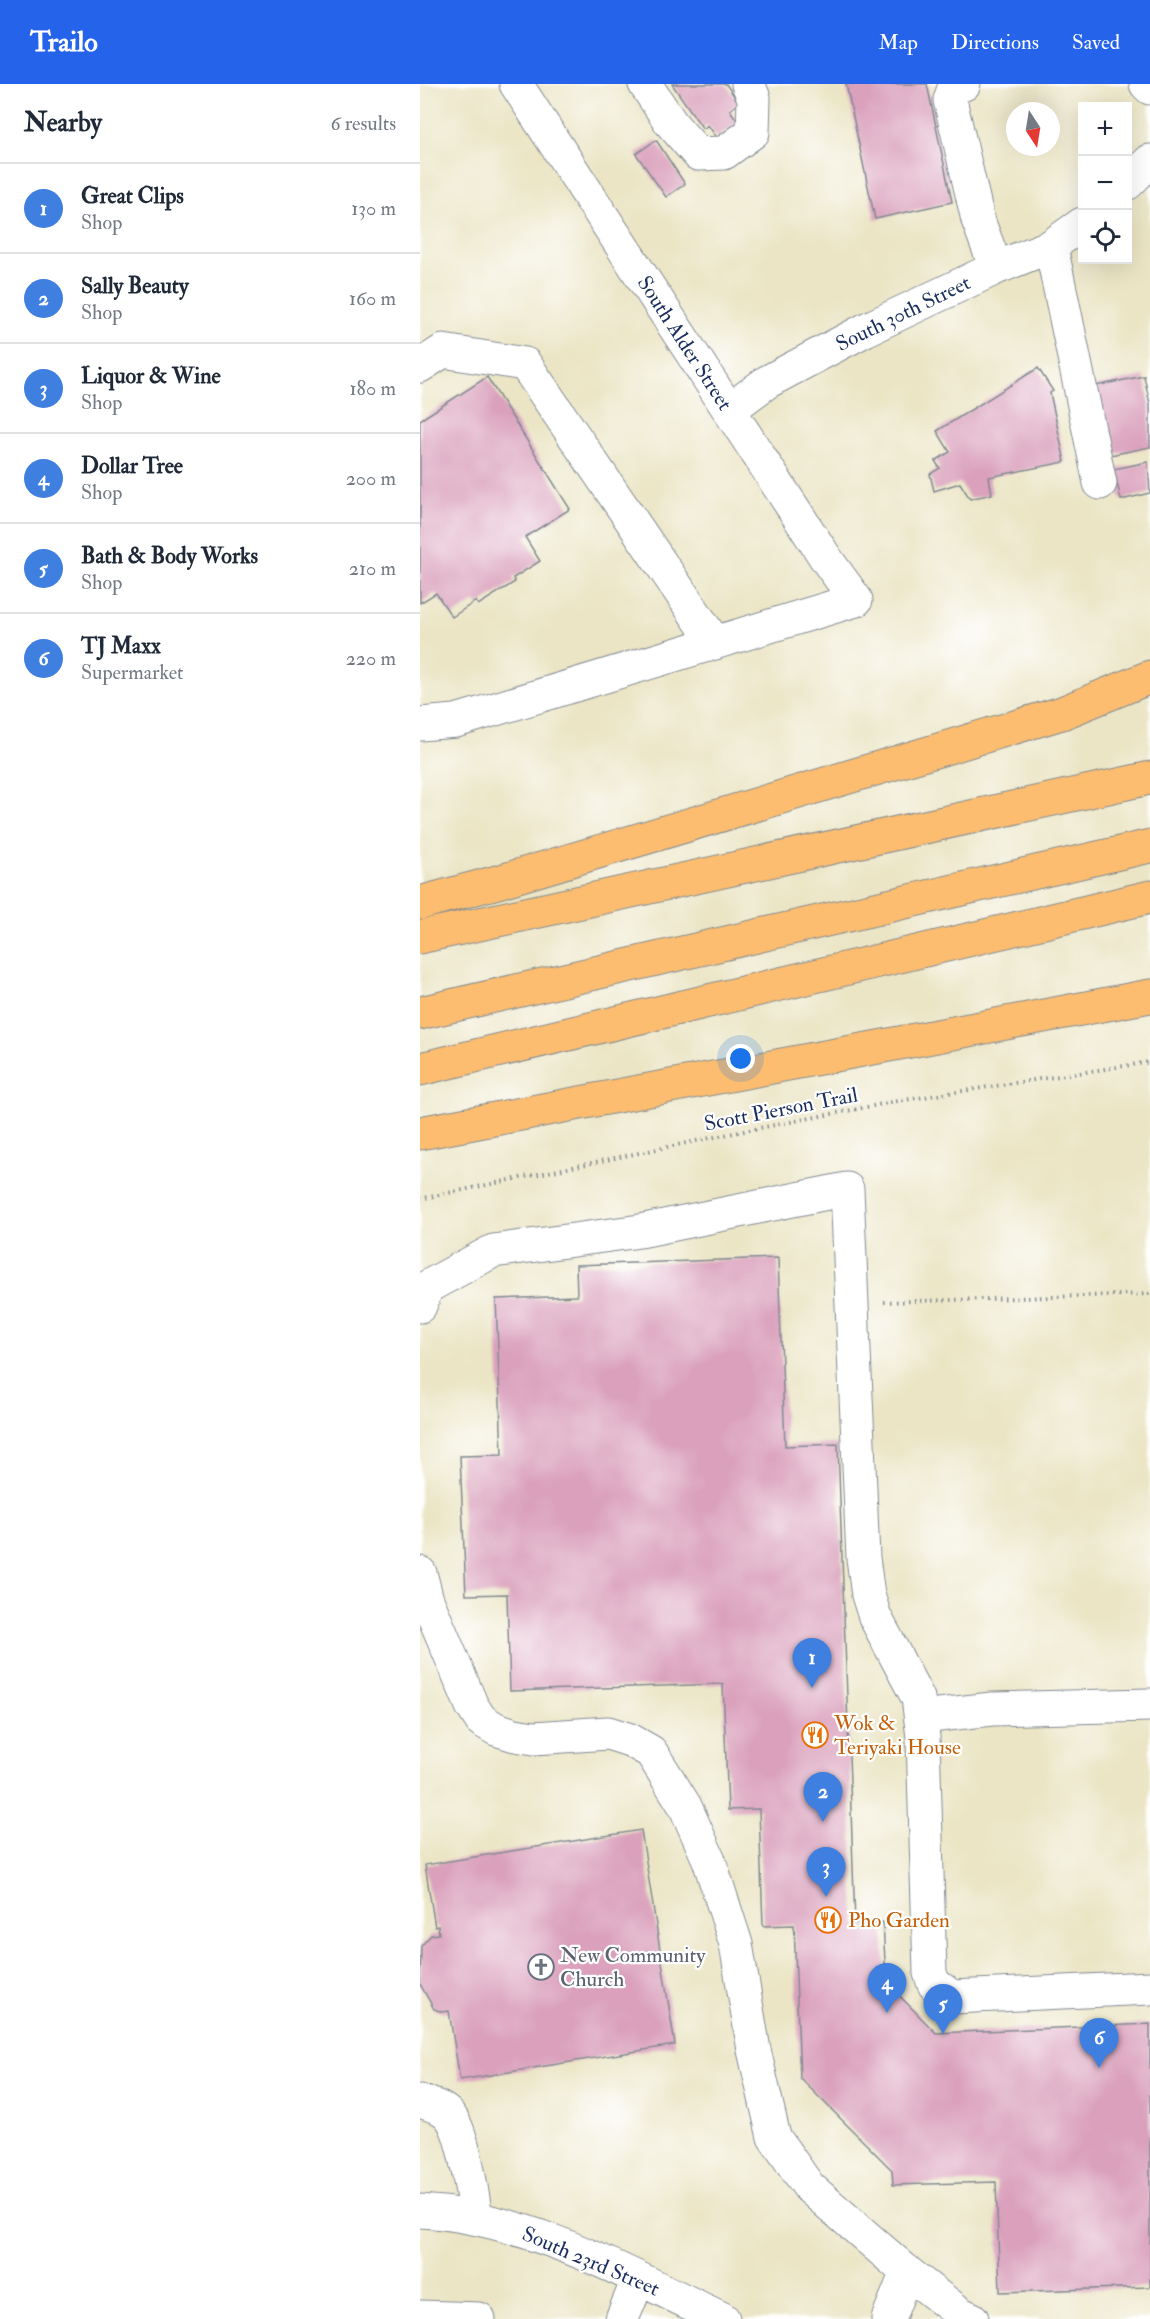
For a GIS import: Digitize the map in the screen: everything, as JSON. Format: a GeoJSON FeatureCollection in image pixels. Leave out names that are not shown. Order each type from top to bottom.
{"type":"FeatureCollection","features":[{"type":"Feature","properties":{"kind":"highway"},"geometry":{"type":"LineString","coordinates":[[420,903],[501,881],[1062,713],[1150,677]]}},
{"type":"Feature","properties":{"kind":"highway"},"geometry":{"type":"LineString","coordinates":[[420,937],[1150,778]]}},
{"type":"Feature","properties":{"kind":"highway"},"geometry":{"type":"LineString","coordinates":[[420,1013],[1150,846]]}},
{"type":"Feature","properties":{"kind":"highway"},"geometry":{"type":"LineString","coordinates":[[420,1069],[1150,897]]}},
{"type":"Feature","properties":{"kind":"highway"},"geometry":{"type":"LineString","coordinates":[[420,1133],[1150,996]]}},
{"type":"Feature","properties":{"kind":"street","name":"South Alder Street"},"geometry":{"type":"LineString","coordinates":[[516,84],[827,560],[856,600],[714,643]]}},
{"type":"Feature","properties":{"kind":"street"},"geometry":{"type":"LineString","coordinates":[[645,84],[671,123],[698,154],[724,153],[753,132],[754,98],[748,84]]}},
{"type":"Feature","properties":{"kind":"street"},"geometry":{"type":"LineString","coordinates":[[964,84],[954,88],[950,100],[978,220],[996,268]]}},
{"type":"Feature","properties":{"kind":"street"},"geometry":{"type":"LineString","coordinates":[[1146,84],[1150,88]]}},
{"type":"Feature","properties":{"kind":"street"},"geometry":{"type":"LineString","coordinates":[[1132,179],[1150,161]]}},
{"type":"Feature","properties":{"kind":"street","name":"South 30th Street"},"geometry":{"type":"LineString","coordinates":[[729,410],[766,382],[865,330],[996,268],[1052,246],[1078,228]]}},
{"type":"Feature","properties":{"kind":"street"},"geometry":{"type":"LineString","coordinates":[[1052,246],[1100,483]]}},
{"type":"Feature","properties":{"kind":"street"},"geometry":{"type":"LineString","coordinates":[[420,366],[443,351],[525,364],[714,643],[456,721],[420,724]]}},
{"type":"Feature","properties":{"kind":"street"},"geometry":{"type":"LineString","coordinates":[[420,1306],[427,1287],[493,1251],[640,1231],[847,1189],[865,1580],[875,1617],[918,1698],[921,1717],[930,1973],[934,1984],[952,1997],[1150,1988]]}},
{"type":"Feature","properties":{"kind":"street"},"geometry":{"type":"LineString","coordinates":[[420,1573],[427,1600],[453,1664],[471,1706],[482,1720],[496,1729],[534,1738],[608,1733],[630,1740],[651,1752],[686,1806],[709,1860],[736,1944],[754,2050],[774,2137],[809,2187],[907,2272],[960,2314],[972,2319]]}},
{"type":"Feature","properties":{"kind":"street"},"geometry":{"type":"LineString","coordinates":[[921,1717],[992,1709],[1150,1705]]}},
{"type":"Feature","properties":{"kind":"street"},"geometry":{"type":"LineString","coordinates":[[420,2101],[441,2108],[453,2120],[466,2165],[477,2217]]}},
{"type":"Feature","properties":{"kind":"street","name":"South 23rd Street"},"geometry":{"type":"LineString","coordinates":[[420,2211],[477,2217],[562,2244],[723,2319]]}},
{"type":"Feature","properties":{"kind":"street"},"geometry":{"type":"LineString","coordinates":[[888,2319],[907,2272]]}},
{"type":"Feature","properties":{"kind":"street"},"geometry":{"type":"LineString","coordinates":[[622,2319],[638,2280]]}},
{"type":"Feature","properties":{"kind":"street"},"geometry":{"type":"LineString","coordinates":[[420,2317],[479,2319]]}},
{"type":"Feature","properties":{"kind":"path","name":"Scott Pierson Trail"},"geometry":{"type":"LineString","coordinates":[[420,1199],[734,1132],[898,1101],[1150,1062]]}},
{"type":"Feature","properties":{"kind":"path"},"geometry":{"type":"LineString","coordinates":[[852,1305],[1150,1294]]}},
{"type":"Feature","properties":{"kind":"building"},"geometry":{"type":"Polygon","coordinates":[[[672,84],[726,84],[739,103],[730,110],[738,122],[717,138],[708,125],[703,129],[672,84]]]}},
{"type":"Feature","properties":{"kind":"building"},"geometry":{"type":"Polygon","coordinates":[[[846,84],[927,84],[952,202],[875,219],[846,84]]]}},
{"type":"Feature","properties":{"kind":"building"},"geometry":{"type":"Polygon","coordinates":[[[656,140],[685,184],[666,197],[636,154],[656,140]]]}},
{"type":"Feature","properties":{"kind":"building"},"geometry":{"type":"Polygon","coordinates":[[[1038,368],[1053,391],[1050,393],[1065,462],[989,477],[992,494],[970,499],[960,483],[934,491],[930,474],[940,468],[935,461],[950,452],[937,431],[1038,368]]]}},
{"type":"Feature","properties":{"kind":"building"},"geometry":{"type":"Polygon","coordinates":[[[1144,376],[1150,404],[1150,447],[1110,455],[1095,386],[1144,376]]]}},
{"type":"Feature","properties":{"kind":"building"},"geometry":{"type":"Polygon","coordinates":[[[487,377],[570,509],[525,537],[540,561],[513,578],[515,582],[478,605],[476,601],[452,617],[436,593],[420,603],[420,420],[487,377]]]}},
{"type":"Feature","properties":{"kind":"building"},"geometry":{"type":"Polygon","coordinates":[[[1148,462],[1150,493],[1121,500],[1114,469],[1148,462]]]}},
{"type":"Feature","properties":{"kind":"building"},"geometry":{"type":"Polygon","coordinates":[[[778,1258],[785,1446],[838,1444],[855,1923],[883,1922],[886,1982],[936,2033],[1150,2024],[1150,2287],[1000,2292],[996,2182],[893,2185],[892,2170],[800,2078],[794,1925],[763,1926],[759,1809],[728,1810],[723,1684],[510,1691],[507,1594],[466,1595],[460,1456],[502,1455],[496,1299],[577,1296],[576,1265],[778,1258]]]}},
{"type":"Feature","properties":{"kind":"building","name":"New Community Church"},"geometry":{"type":"Polygon","coordinates":[[[641,1830],[675,2045],[460,2080],[449,2011],[442,2012],[434,2009],[420,1984],[421,1946],[431,1935],[439,1934],[438,1926],[435,1927],[425,1865],[641,1830]]]}},
{"type":"Feature","properties":{"kind":"place","name":"Great Clips"},"geometry":{"type":"Point","coordinates":[812,1688]}},
{"type":"Feature","properties":{"kind":"place","name":"Wok & Teriyaki House"},"geometry":{"type":"Point","coordinates":[815,1735]}},
{"type":"Feature","properties":{"kind":"place","name":"Sally Beauty"},"geometry":{"type":"Point","coordinates":[823,1822]}},
{"type":"Feature","properties":{"kind":"place","name":"Liquor & Wine"},"geometry":{"type":"Point","coordinates":[826,1897]}},
{"type":"Feature","properties":{"kind":"place","name":"Pho Garden"},"geometry":{"type":"Point","coordinates":[828,1920]}},
{"type":"Feature","properties":{"kind":"place","name":"New Community Church"},"geometry":{"type":"Point","coordinates":[541,1967]}},
{"type":"Feature","properties":{"kind":"place","name":"Dollar Tree"},"geometry":{"type":"Point","coordinates":[887,2013]}},
{"type":"Feature","properties":{"kind":"place","name":"Bath & Body Works"},"geometry":{"type":"Point","coordinates":[943,2034]}},
{"type":"Feature","properties":{"kind":"place","name":"TJ Maxx"},"geometry":{"type":"Point","coordinates":[1099,2068]}}]}
